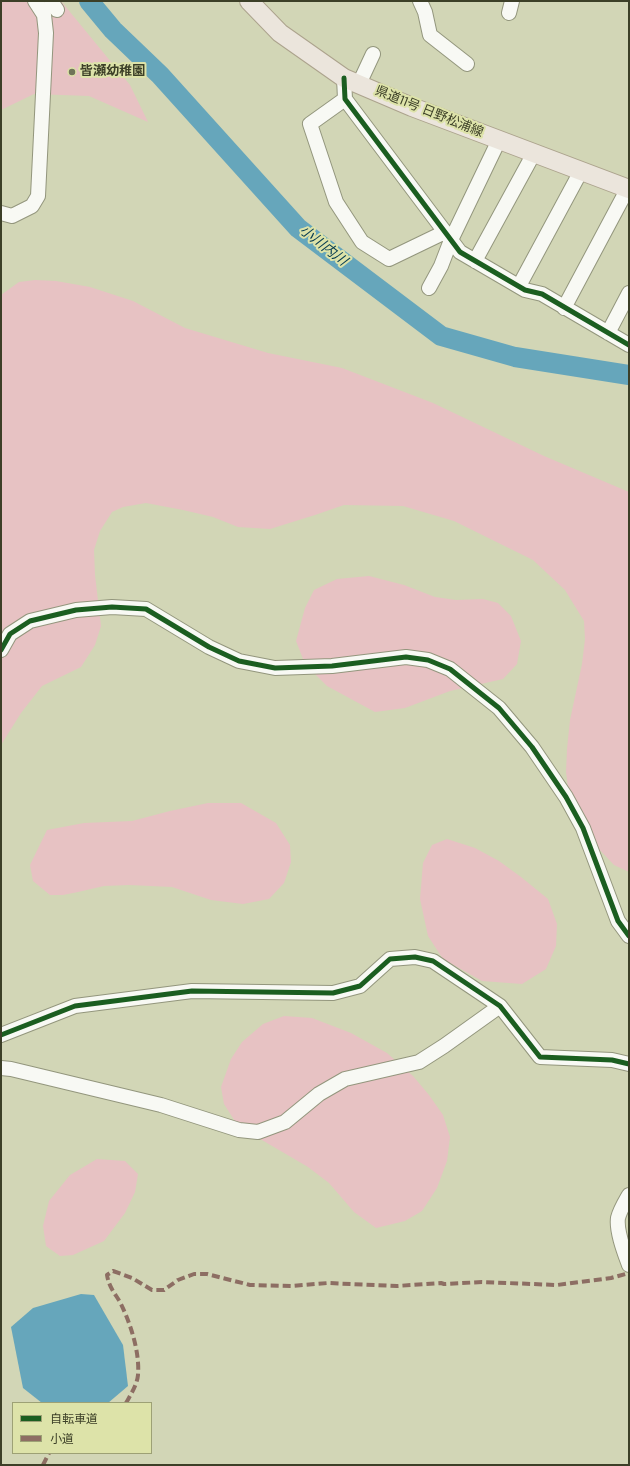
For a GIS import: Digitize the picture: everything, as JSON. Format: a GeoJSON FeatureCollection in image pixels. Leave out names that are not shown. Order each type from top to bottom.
{"type":"FeatureCollection","features":[{"type":"Feature","properties":{"kind":"main road","name":"県道11号 日野松浦線"},"geometry":{"type":"LineString","coordinates":[[249,1],[280,33],[351,81],[412,107],[629,189]]}},
{"type":"Feature","properties":{"kind":"street"},"geometry":{"type":"LineString","coordinates":[[1,213],[12,216],[32,206],[38,196],[46,33],[44,15],[35,1]]}},
{"type":"Feature","properties":{"kind":"street"},"geometry":{"type":"LineString","coordinates":[[420,1],[426,12],[430,35],[467,64]]}},
{"type":"Feature","properties":{"kind":"street"},"geometry":{"type":"LineString","coordinates":[[373,54],[351,81],[345,99],[310,124],[336,202],[362,242],[389,259],[448,236]]}},
{"type":"Feature","properties":{"kind":"street"},"geometry":{"type":"LineString","coordinates":[[345,99],[460,252],[525,290],[542,294],[629,345]]}},
{"type":"Feature","properties":{"kind":"street"},"geometry":{"type":"LineString","coordinates":[[429,288],[441,266],[448,236],[499,140]]}},
{"type":"Feature","properties":{"kind":"street"},"geometry":{"type":"LineString","coordinates":[[475,261],[534,153]]}},
{"type":"Feature","properties":{"kind":"street"},"geometry":{"type":"LineString","coordinates":[[519,286],[581,171]]}},
{"type":"Feature","properties":{"kind":"street"},"geometry":{"type":"LineString","coordinates":[[564,308],[629,189]]}},
{"type":"Feature","properties":{"kind":"street"},"geometry":{"type":"LineString","coordinates":[[608,333],[629,293]]}},
{"type":"Feature","properties":{"kind":"street"},"geometry":{"type":"LineString","coordinates":[[1,650],[10,634],[30,621],[76,610],[112,607],[146,610],[209,647],[239,661],[276,668],[332,666],[406,657],[428,660],[450,670],[499,708],[532,747],[562,791],[583,828],[618,921],[629,936]]}},
{"type":"Feature","properties":{"kind":"street"},"geometry":{"type":"LineString","coordinates":[[1,1035],[75,1006],[192,991],[333,993],[360,986],[390,959],[414,957],[433,961],[500,1006],[540,1057],[612,1060],[629,1064]]}},
{"type":"Feature","properties":{"kind":"street"},"geometry":{"type":"LineString","coordinates":[[1,1068],[11,1069],[161,1105],[239,1130],[258,1132],[285,1122],[319,1094],[345,1079],[419,1062],[500,1006]]}},
{"type":"Feature","properties":{"kind":"street"},"geometry":{"type":"LineString","coordinates":[[629,1195],[622,1207],[618,1220],[622,1246],[629,1265]]}},
{"type":"Feature","properties":{"kind":"shaded area"},"geometry":{"type":"Polygon","coordinates":[[[1,1],[61,1],[130,85],[148,122],[89,96],[34,94],[1,110],[1,1]]]}},
{"type":"Feature","properties":{"kind":"shaded area"},"geometry":{"type":"Polygon","coordinates":[[[35,280],[56,281],[90,287],[133,301],[185,328],[268,353],[342,368],[433,403],[544,456],[629,492],[629,872],[614,865],[597,847],[569,795],[566,772],[567,749],[570,720],[582,664],[585,639],[584,621],[565,590],[533,560],[454,521],[403,506],[344,505],[270,529],[238,527],[213,517],[146,503],[123,507],[112,512],[100,531],[94,550],[95,575],[101,626],[95,645],[81,667],[42,686],[21,713],[1,745],[1,295],[19,282],[35,280]]]}},
{"type":"Feature","properties":{"kind":"shaded area"},"geometry":{"type":"Polygon","coordinates":[[[369,576],[404,585],[435,597],[456,600],[483,599],[498,603],[511,616],[521,641],[517,664],[503,679],[450,691],[405,708],[375,712],[327,686],[305,664],[296,641],[305,608],[314,590],[337,579],[369,576]]]}},
{"type":"Feature","properties":{"kind":"shaded area"},"geometry":{"type":"Polygon","coordinates":[[[208,803],[241,803],[276,823],[290,845],[291,862],[284,883],[269,899],[243,904],[211,900],[172,887],[129,885],[104,886],[63,895],[50,895],[33,881],[30,865],[47,830],[84,823],[132,821],[208,803]]]}},
{"type":"Feature","properties":{"kind":"shaded area"},"geometry":{"type":"Polygon","coordinates":[[[447,839],[475,848],[499,861],[548,899],[557,924],[556,946],[546,969],[522,984],[482,981],[443,959],[428,936],[420,899],[423,863],[432,845],[447,839]]]}},
{"type":"Feature","properties":{"kind":"shaded area"},"geometry":{"type":"Polygon","coordinates":[[[284,1016],[312,1018],[351,1033],[387,1053],[413,1076],[429,1095],[443,1115],[450,1137],[447,1161],[437,1188],[422,1211],[405,1221],[376,1228],[354,1212],[329,1183],[308,1167],[238,1126],[224,1104],[221,1087],[231,1059],[242,1042],[263,1024],[284,1016]]]}},
{"type":"Feature","properties":{"kind":"shaded area"},"geometry":{"type":"Polygon","coordinates":[[[97,1159],[125,1161],[138,1174],[135,1192],[125,1213],[104,1241],[73,1255],[60,1256],[46,1246],[43,1226],[49,1201],[70,1175],[97,1159]]]}},
{"type":"Feature","properties":{"kind":"water"},"geometry":{"type":"Polygon","coordinates":[[[81,1294],[94,1295],[123,1345],[128,1386],[109,1402],[41,1402],[23,1388],[11,1327],[33,1308],[81,1294]]]}},
{"type":"Feature","properties":{"kind":"waterway","name":"小川内川"},"geometry":{"type":"LineString","coordinates":[[89,1],[113,30],[160,75],[298,228],[441,336],[515,357],[629,375]]}},
{"type":"Feature","properties":{"kind":"marked path"},"geometry":{"type":"LineString","coordinates":[[127,1402],[134,1389],[138,1375],[138,1366],[134,1337],[120,1302],[110,1286],[108,1279],[107,1275],[113,1271],[132,1278],[152,1290],[164,1290],[178,1280],[194,1274],[207,1274],[250,1285],[292,1286],[328,1283],[397,1286],[482,1282],[557,1285],[611,1278],[629,1273]]}},
{"type":"Feature","properties":{"kind":"marked path"},"geometry":{"type":"LineString","coordinates":[[43,1465],[48,1454]]}},
{"type":"Feature","properties":{"kind":"cycle path"},"geometry":{"type":"LineString","coordinates":[[344,78],[345,99],[460,252],[525,290],[542,294],[629,345]]}},
{"type":"Feature","properties":{"kind":"cycle path"},"geometry":{"type":"LineString","coordinates":[[1,650],[10,634],[30,621],[76,610],[112,607],[146,609],[209,647],[239,661],[275,668],[332,666],[406,657],[428,660],[450,669],[499,708],[532,747],[566,797],[583,828],[618,921],[629,936]]}},
{"type":"Feature","properties":{"kind":"cycle path"},"geometry":{"type":"LineString","coordinates":[[1,1035],[75,1006],[192,991],[333,993],[360,986],[390,959],[415,957],[433,961],[500,1006],[540,1057],[612,1060],[629,1064]]}},
{"type":"Feature","properties":{"kind":"place","name":"皆瀬幼稚園"},"geometry":{"type":"Point","coordinates":[72,72]}}]}
